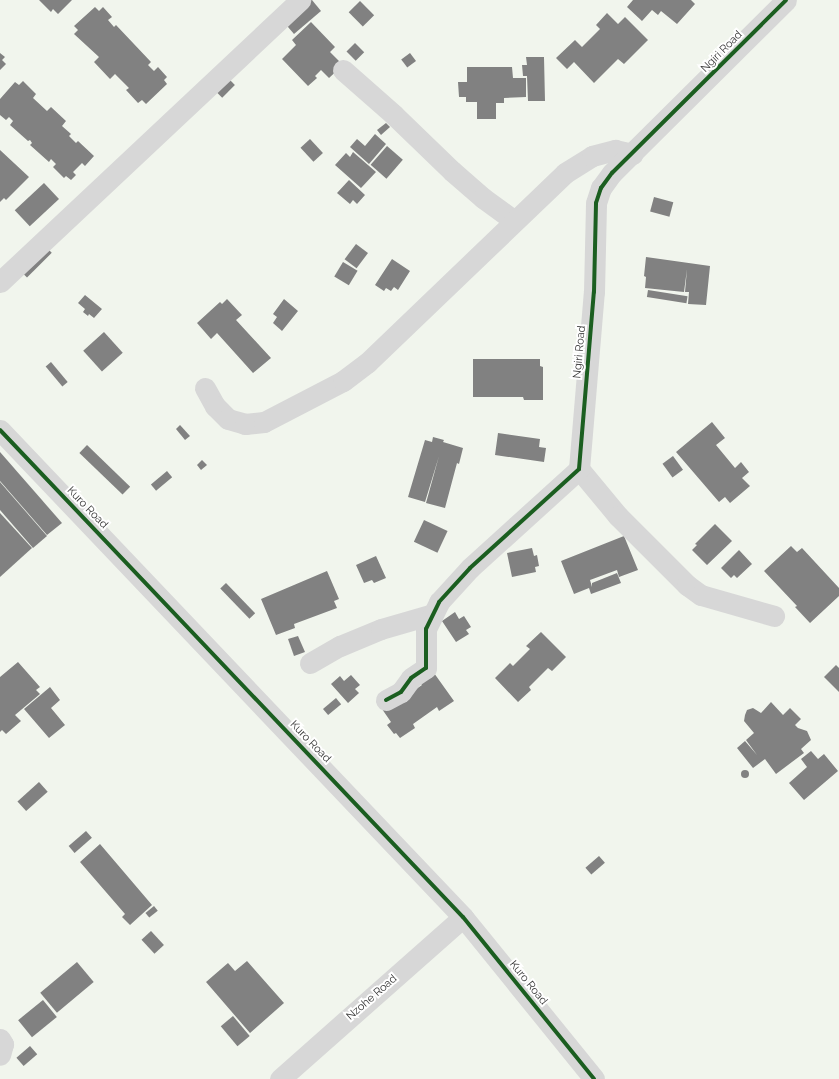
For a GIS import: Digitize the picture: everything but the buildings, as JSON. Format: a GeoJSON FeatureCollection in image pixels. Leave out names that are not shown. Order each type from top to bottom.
{"type":"FeatureCollection","features":[{"type":"Feature","properties":{"kind":"street"},"geometry":{"type":"LineString","coordinates":[[0,282],[300,0]]}},
{"type":"Feature","properties":{"kind":"street","name":"Ngiri Road"},"geometry":{"type":"LineString","coordinates":[[579,469],[594,292],[596,202],[601,188],[612,173],[633,154],[786,0]]}},
{"type":"Feature","properties":{"kind":"street"},"geometry":{"type":"LineString","coordinates":[[343,70],[478,193],[515,221]]}},
{"type":"Feature","properties":{"kind":"street"},"geometry":{"type":"LineString","coordinates":[[206,388],[215,406],[228,419],[245,424],[264,422],[343,381],[367,364],[565,173],[592,156],[615,150],[633,154]]}},
{"type":"Feature","properties":{"kind":"street","name":"Kuro Road"},"geometry":{"type":"LineString","coordinates":[[0,430],[463,917],[594,1079]]}},
{"type":"Feature","properties":{"kind":"street"},"geometry":{"type":"LineString","coordinates":[[386,700],[401,692],[411,678],[426,668],[426,629],[439,602],[470,568],[579,469],[618,516],[688,585],[701,595],[774,616]]}},
{"type":"Feature","properties":{"kind":"street"},"geometry":{"type":"LineString","coordinates":[[310,663],[340,646],[380,629],[433,614]]}},
{"type":"Feature","properties":{"kind":"street","name":"Nzohe Road"},"geometry":{"type":"LineString","coordinates":[[280,1079],[463,917]]}},
{"type":"Feature","properties":{"kind":"street"},"geometry":{"type":"LineString","coordinates":[[0,1039],[3,1044],[0,1055]]}},
{"type":"Feature","properties":{"kind":"shaded area"},"geometry":{"type":"Polygon","coordinates":[[[0,0],[839,0],[839,1079],[0,1079],[0,0]]]}},
{"type":"Feature","properties":{"kind":"cycle path"},"geometry":{"type":"LineString","coordinates":[[386,700],[401,692],[411,678],[426,668],[426,629],[439,602],[470,568],[579,469],[594,292],[596,203],[601,188],[612,173],[786,0]]}},
{"type":"Feature","properties":{"kind":"cycle path"},"geometry":{"type":"LineString","coordinates":[[0,430],[463,917],[594,1079]]}}]}
